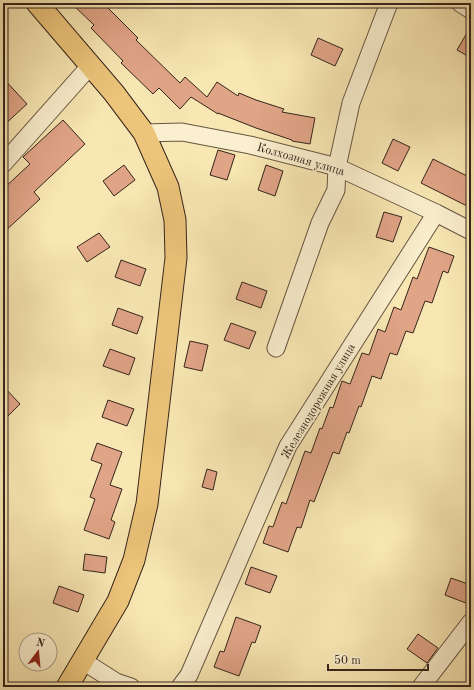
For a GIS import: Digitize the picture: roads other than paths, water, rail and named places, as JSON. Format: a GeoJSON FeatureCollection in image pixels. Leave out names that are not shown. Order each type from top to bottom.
{"type":"FeatureCollection","features":[{"type":"Feature","properties":{"kind":"main road"},"geometry":{"type":"LineString","coordinates":[[37,3],[114,93],[144,133],[168,187],[175,220],[176,258],[147,504],[134,560],[118,601],[67,687]]}},
{"type":"Feature","properties":{"kind":"street"},"geometry":{"type":"LineString","coordinates":[[276,348],[320,224],[336,190],[337,167],[351,103],[389,3]]}},
{"type":"Feature","properties":{"kind":"street"},"geometry":{"type":"LineString","coordinates":[[460,3],[471,10]]}},
{"type":"Feature","properties":{"kind":"street"},"geometry":{"type":"LineString","coordinates":[[3,164],[90,66]]}},
{"type":"Feature","properties":{"kind":"street","name":"Колхозная улица"},"geometry":{"type":"LineString","coordinates":[[144,133],[182,132],[250,145],[337,167],[436,212],[471,231]]}},
{"type":"Feature","properties":{"kind":"street","name":"Железнодорожная улица"},"geometry":{"type":"LineString","coordinates":[[180,687],[192,668],[288,446],[436,212]]}},
{"type":"Feature","properties":{"kind":"street"},"geometry":{"type":"LineString","coordinates":[[421,687],[471,622]]}},
{"type":"Feature","properties":{"kind":"street"},"geometry":{"type":"LineString","coordinates":[[83,661],[116,682],[131,687]]}}]}
